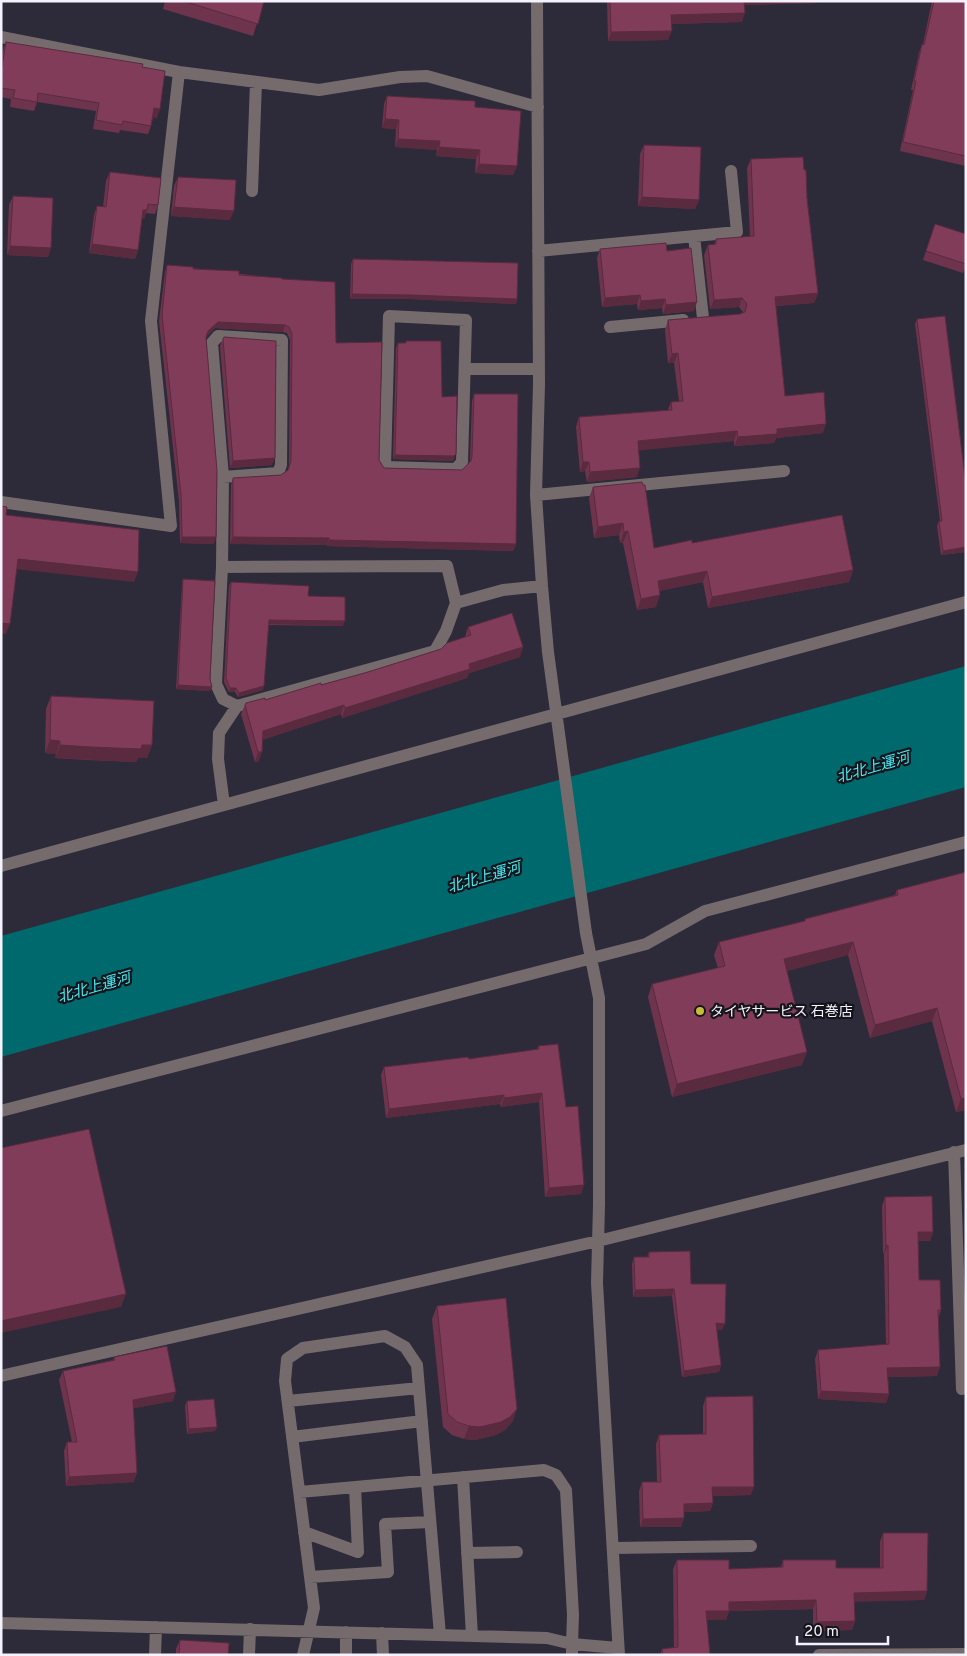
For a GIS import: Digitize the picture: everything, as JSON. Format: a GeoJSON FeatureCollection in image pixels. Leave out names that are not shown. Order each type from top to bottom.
{"type":"FeatureCollection","features":[{"type":"Feature","properties":{"kind":"street"},"geometry":{"type":"LineString","coordinates":[[1,1623],[548,1638],[572,1649],[618,1651],[597,1283],[599,998],[586,933],[548,652],[536,495],[538,369],[537,1]]}},
{"type":"Feature","properties":{"kind":"street"},"geometry":{"type":"LineString","coordinates":[[1,37],[179,72],[319,90],[400,76],[427,76],[538,107]]}},
{"type":"Feature","properties":{"kind":"street"},"geometry":{"type":"LineString","coordinates":[[1,502],[171,526],[151,321],[179,72]]}},
{"type":"Feature","properties":{"kind":"street"},"geometry":{"type":"LineString","coordinates":[[252,191],[256,82]]}},
{"type":"Feature","properties":{"kind":"street"},"geometry":{"type":"LineString","coordinates":[[538,251],[737,232],[731,171]]}},
{"type":"Feature","properties":{"kind":"street"},"geometry":{"type":"LineString","coordinates":[[694,236],[702,318]]}},
{"type":"Feature","properties":{"kind":"street"},"geometry":{"type":"LineString","coordinates":[[389,316],[466,320],[465,369],[462,462],[456,469],[385,467],[389,316]]}},
{"type":"Feature","properties":{"kind":"street"},"geometry":{"type":"LineString","coordinates":[[610,327],[719,316]]}},
{"type":"Feature","properties":{"kind":"street"},"geometry":{"type":"LineString","coordinates":[[223,477],[278,473],[281,466],[282,340],[218,336],[212,343],[223,477],[222,567],[216,684],[223,699],[237,706]]}},
{"type":"Feature","properties":{"kind":"street"},"geometry":{"type":"LineString","coordinates":[[465,369],[538,369]]}},
{"type":"Feature","properties":{"kind":"street"},"geometry":{"type":"LineString","coordinates":[[536,495],[784,471]]}},
{"type":"Feature","properties":{"kind":"street"},"geometry":{"type":"LineString","coordinates":[[222,567],[447,566],[456,603],[446,631],[435,650],[237,706],[219,734],[218,759],[224,805]]}},
{"type":"Feature","properties":{"kind":"street"},"geometry":{"type":"LineString","coordinates":[[456,603],[503,590],[542,586]]}},
{"type":"Feature","properties":{"kind":"street"},"geometry":{"type":"LineString","coordinates":[[1,866],[966,602]]}},
{"type":"Feature","properties":{"kind":"street"},"geometry":{"type":"LineString","coordinates":[[1,1111],[646,944],[705,911],[966,842]]}},
{"type":"Feature","properties":{"kind":"street"},"geometry":{"type":"LineString","coordinates":[[1,1376],[598,1241],[960,1151],[962,1389]]}},
{"type":"Feature","properties":{"kind":"street"},"geometry":{"type":"LineString","coordinates":[[303,1655],[314,1608],[285,1381],[287,1359],[303,1348],[385,1336],[405,1347],[417,1365],[440,1635]]}},
{"type":"Feature","properties":{"kind":"street"},"geometry":{"type":"LineString","coordinates":[[288,1401],[419,1388]]}},
{"type":"Feature","properties":{"kind":"street"},"geometry":{"type":"LineString","coordinates":[[292,1437],[422,1421]]}},
{"type":"Feature","properties":{"kind":"street"},"geometry":{"type":"LineString","coordinates":[[300,1492],[544,1470],[556,1475],[566,1490],[573,1615],[572,1649]]}},
{"type":"Feature","properties":{"kind":"street"},"geometry":{"type":"LineString","coordinates":[[463,1477],[472,1636]]}},
{"type":"Feature","properties":{"kind":"street"},"geometry":{"type":"LineString","coordinates":[[304,1532],[358,1552],[355,1487]]}},
{"type":"Feature","properties":{"kind":"street"},"geometry":{"type":"LineString","coordinates":[[310,1577],[388,1572],[384,1524],[430,1522]]}},
{"type":"Feature","properties":{"kind":"street"},"geometry":{"type":"LineString","coordinates":[[613,1548],[751,1546]]}},
{"type":"Feature","properties":{"kind":"street"},"geometry":{"type":"LineString","coordinates":[[467,1553],[517,1552]]}},
{"type":"Feature","properties":{"kind":"street"},"geometry":{"type":"LineString","coordinates":[[155,1655],[156,1627]]}},
{"type":"Feature","properties":{"kind":"street"},"geometry":{"type":"LineString","coordinates":[[249,1655],[250,1629]]}},
{"type":"Feature","properties":{"kind":"street"},"geometry":{"type":"LineString","coordinates":[[346,1632],[346,1655]]}},
{"type":"Feature","properties":{"kind":"street"},"geometry":{"type":"LineString","coordinates":[[382,1633],[383,1655]]}},
{"type":"Feature","properties":{"kind":"street"},"geometry":{"type":"LineString","coordinates":[[819,1655],[966,1654]]}},
{"type":"Feature","properties":{"kind":"water","name":"北北上運河"},"geometry":{"type":"Polygon","coordinates":[[[966,666],[966,787],[1,1057],[1,936],[966,666]]]}},
{"type":"Feature","properties":{"kind":"building"},"geometry":{"type":"Polygon","coordinates":[[[183,1],[264,1],[258,24],[183,1]]]}},
{"type":"Feature","properties":{"kind":"building"},"geometry":{"type":"Polygon","coordinates":[[[610,1],[744,1],[745,13],[671,15],[672,31],[611,32],[610,1]]]}},
{"type":"Feature","properties":{"kind":"building"},"geometry":{"type":"Polygon","coordinates":[[[934,1],[966,1],[966,156],[903,142],[922,44],[924,45],[934,1]]]}},
{"type":"Feature","properties":{"kind":"building"},"geometry":{"type":"Polygon","coordinates":[[[6,42],[143,64],[142,67],[165,71],[160,109],[154,108],[151,126],[123,121],[122,125],[96,120],[99,103],[38,93],[37,102],[13,98],[15,90],[1,88],[1,72],[6,42]]]}},
{"type":"Feature","properties":{"kind":"building"},"geometry":{"type":"Polygon","coordinates":[[[387,96],[475,101],[475,107],[521,111],[517,166],[479,164],[480,150],[439,147],[440,141],[398,139],[399,120],[385,119],[387,96]]]}},
{"type":"Feature","properties":{"kind":"building"},"geometry":{"type":"Polygon","coordinates":[[[644,145],[701,147],[699,200],[642,197],[644,145]]]}},
{"type":"Feature","properties":{"kind":"building"},"geometry":{"type":"Polygon","coordinates":[[[803,157],[804,170],[806,170],[807,199],[818,293],[775,297],[785,396],[824,392],[826,424],[777,429],[777,434],[738,437],[737,431],[638,441],[640,468],[590,472],[589,462],[583,462],[579,417],[672,410],[671,402],[683,401],[678,353],[672,354],[668,320],[745,312],[747,304],[742,298],[714,300],[708,245],[716,244],[716,239],[754,236],[751,159],[803,157]]]}},
{"type":"Feature","properties":{"kind":"building"},"geometry":{"type":"Polygon","coordinates":[[[110,172],[161,178],[158,205],[148,204],[147,210],[143,210],[138,250],[92,244],[97,206],[106,207],[110,172]]]}},
{"type":"Feature","properties":{"kind":"building"},"geometry":{"type":"Polygon","coordinates":[[[178,177],[236,180],[234,211],[174,207],[178,177]]]}},
{"type":"Feature","properties":{"kind":"building"},"geometry":{"type":"Polygon","coordinates":[[[13,196],[53,198],[51,248],[10,246],[13,196]]]}},
{"type":"Feature","properties":{"kind":"building"},"geometry":{"type":"Polygon","coordinates":[[[935,224],[966,234],[966,264],[926,251],[935,224]]]}},
{"type":"Feature","properties":{"kind":"building"},"geometry":{"type":"Polygon","coordinates":[[[666,243],[667,251],[691,248],[697,302],[666,305],[665,299],[641,301],[640,295],[605,298],[600,249],[666,243]]]}},
{"type":"Feature","properties":{"kind":"building"},"geometry":{"type":"Polygon","coordinates":[[[353,259],[518,263],[517,299],[352,294],[353,259]]]}},
{"type":"Feature","properties":{"kind":"building"},"geometry":{"type":"Polygon","coordinates":[[[167,265],[193,267],[193,269],[239,271],[239,275],[335,282],[336,343],[382,342],[379,460],[384,468],[462,470],[471,461],[472,456],[474,394],[518,394],[516,544],[233,537],[233,478],[281,475],[288,470],[291,461],[292,334],[289,327],[285,325],[218,322],[208,331],[206,337],[217,471],[216,537],[182,537],[181,494],[162,315],[167,265]]]}},
{"type":"Feature","properties":{"kind":"building"},"geometry":{"type":"Polygon","coordinates":[[[945,316],[966,485],[966,547],[943,551],[939,521],[942,521],[917,319],[945,316]]]}},
{"type":"Feature","properties":{"kind":"building"},"geometry":{"type":"Polygon","coordinates":[[[224,337],[276,341],[275,458],[233,461],[224,337]]]}},
{"type":"Feature","properties":{"kind":"building"},"geometry":{"type":"Polygon","coordinates":[[[406,341],[441,341],[442,397],[457,396],[456,454],[454,456],[395,455],[398,343],[406,343],[406,341]]]}},
{"type":"Feature","properties":{"kind":"building"},"geometry":{"type":"Polygon","coordinates":[[[642,482],[645,485],[654,548],[692,540],[692,543],[842,515],[853,570],[712,597],[707,571],[658,581],[660,595],[641,599],[628,531],[624,532],[623,523],[598,527],[593,487],[642,482]]]}},
{"type":"Feature","properties":{"kind":"building"},"geometry":{"type":"Polygon","coordinates":[[[1,506],[7,507],[6,515],[139,530],[138,572],[18,559],[10,624],[1,623],[1,506]]]}},
{"type":"Feature","properties":{"kind":"building"},"geometry":{"type":"Polygon","coordinates":[[[183,579],[215,581],[210,679],[212,687],[178,685],[183,579]]]}},
{"type":"Feature","properties":{"kind":"building"},"geometry":{"type":"Polygon","coordinates":[[[231,582],[309,586],[308,596],[345,597],[345,621],[269,620],[264,686],[239,693],[236,688],[230,688],[226,678],[231,582]]]}},
{"type":"Feature","properties":{"kind":"building"},"geometry":{"type":"Polygon","coordinates":[[[512,613],[523,647],[469,664],[470,669],[345,708],[344,705],[263,731],[262,752],[258,752],[246,703],[265,698],[265,700],[321,683],[321,685],[368,672],[441,649],[447,643],[471,635],[468,627],[512,613]]]}},
{"type":"Feature","properties":{"kind":"building"},"geometry":{"type":"Polygon","coordinates":[[[51,696],[154,701],[152,745],[142,745],[141,749],[60,745],[60,741],[50,740],[51,696]]]}},
{"type":"Feature","properties":{"kind":"building"},"geometry":{"type":"Polygon","coordinates":[[[966,872],[966,1098],[961,1099],[937,1008],[875,1025],[853,942],[784,959],[807,1052],[677,1084],[652,984],[725,966],[719,942],[805,921],[805,919],[898,895],[897,890],[966,872]]]}},
{"type":"Feature","properties":{"kind":"building"},"geometry":{"type":"Polygon","coordinates":[[[558,1044],[566,1107],[578,1106],[584,1185],[549,1188],[542,1093],[504,1098],[504,1095],[389,1109],[384,1067],[468,1057],[469,1059],[539,1049],[538,1046],[558,1044]]]}},
{"type":"Feature","properties":{"kind":"building"},"geometry":{"type":"Polygon","coordinates":[[[89,1129],[126,1294],[1,1321],[1,1148],[89,1129]]]}},
{"type":"Feature","properties":{"kind":"building"},"geometry":{"type":"Polygon","coordinates":[[[932,1196],[933,1232],[918,1232],[919,1280],[940,1280],[941,1310],[938,1310],[940,1367],[887,1368],[889,1394],[821,1391],[818,1350],[889,1344],[888,1245],[886,1246],[885,1197],[932,1196]]]}},
{"type":"Feature","properties":{"kind":"building"},"geometry":{"type":"Polygon","coordinates":[[[690,1251],[691,1284],[726,1284],[725,1324],[716,1323],[721,1365],[684,1371],[674,1289],[635,1290],[634,1257],[649,1257],[649,1252],[690,1251]]]}},
{"type":"Feature","properties":{"kind":"building"},"geometry":{"type":"Polygon","coordinates":[[[506,1298],[517,1409],[510,1417],[501,1422],[480,1427],[457,1422],[448,1414],[437,1306],[506,1298]]]}},
{"type":"Feature","properties":{"kind":"building"},"geometry":{"type":"Polygon","coordinates":[[[167,1346],[176,1392],[133,1400],[137,1473],[69,1477],[67,1442],[77,1442],[63,1371],[115,1360],[114,1357],[167,1346]]]}},
{"type":"Feature","properties":{"kind":"building"},"geometry":{"type":"Polygon","coordinates":[[[753,1396],[754,1487],[712,1487],[713,1503],[684,1504],[684,1518],[643,1519],[642,1482],[661,1482],[659,1435],[706,1434],[706,1397],[753,1396]]]}},
{"type":"Feature","properties":{"kind":"building"},"geometry":{"type":"Polygon","coordinates":[[[214,1399],[217,1427],[189,1429],[187,1401],[214,1399]]]}},
{"type":"Feature","properties":{"kind":"building"},"geometry":{"type":"Polygon","coordinates":[[[883,1533],[928,1533],[927,1591],[854,1593],[855,1621],[817,1622],[816,1600],[729,1602],[729,1611],[706,1611],[710,1655],[663,1655],[662,1649],[678,1647],[677,1560],[729,1560],[729,1569],[783,1567],[783,1560],[836,1560],[836,1568],[883,1568],[883,1533]]]}},
{"type":"Feature","properties":{"kind":"building"},"geometry":{"type":"Polygon","coordinates":[[[180,1640],[229,1643],[228,1655],[179,1655],[180,1640]]]}},
{"type":"Feature","properties":{"kind":"place","name":"タイヤサービス 石巻店"},"geometry":{"type":"Point","coordinates":[700,1011]}}]}
